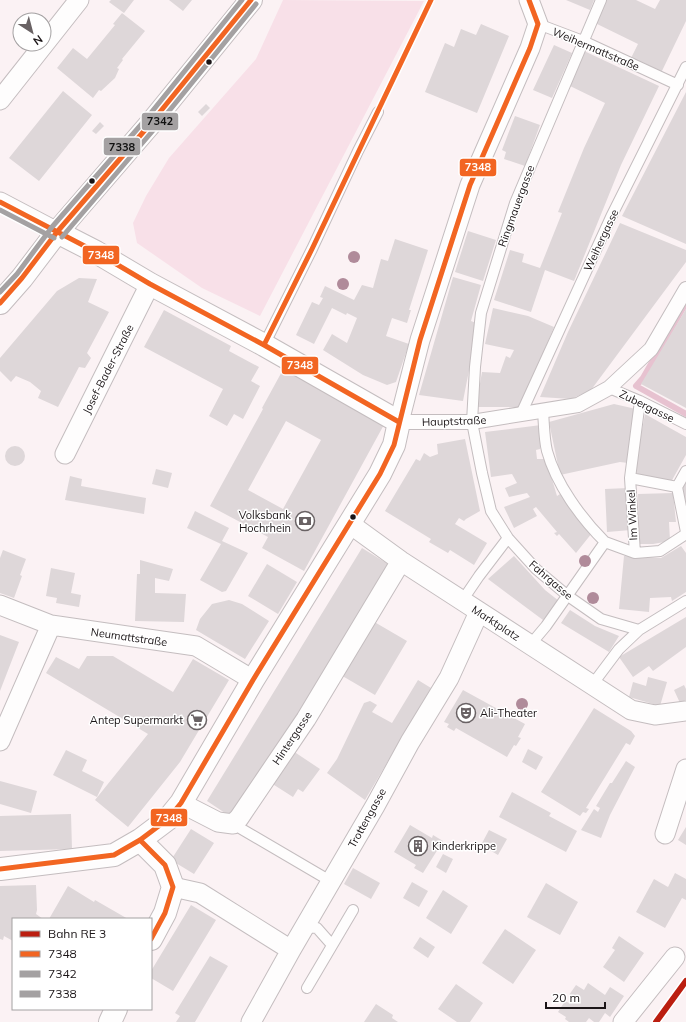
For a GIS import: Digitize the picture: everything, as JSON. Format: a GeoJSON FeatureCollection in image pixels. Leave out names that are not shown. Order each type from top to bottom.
{"type":"FeatureCollection","features":[{"type":"Feature","properties":{"kind":"street"},"geometry":{"type":"LineString","coordinates":[[0,100],[79,0]]}},
{"type":"Feature","properties":{"kind":"street"},"geometry":{"type":"LineString","coordinates":[[0,303],[22,278],[57,232],[146,129],[251,0]]}},
{"type":"Feature","properties":{"kind":"street"},"geometry":{"type":"LineString","coordinates":[[0,869],[114,855],[140,840],[168,818],[181,803],[253,680],[380,474],[394,445],[420,340],[470,185],[530,48],[538,24],[529,0]]}},
{"type":"Feature","properties":{"kind":"street"},"geometry":{"type":"LineString","coordinates":[[0,202],[96,252],[150,284],[264,345],[399,422]]}},
{"type":"Feature","properties":{"kind":"street","name":"Josef-Bader-Straße"},"geometry":{"type":"LineString","coordinates":[[65,454],[150,284]]}},
{"type":"Feature","properties":{"kind":"street","name":"Hauptstraße"},"geometry":{"type":"LineString","coordinates":[[399,422],[472,422],[543,412],[578,405],[609,388],[651,349],[686,289]]}},
{"type":"Feature","properties":{"kind":"street","name":"Marktplatz"},"geometry":{"type":"LineString","coordinates":[[350,524],[462,601],[631,710],[655,715],[686,711]]}},
{"type":"Feature","properties":{"kind":"street","name":"Hintergasse"},"geometry":{"type":"LineString","coordinates":[[233,824],[239,818],[306,719],[401,560]]}},
{"type":"Feature","properties":{"kind":"street","name":"Neumattstraße"},"geometry":{"type":"LineString","coordinates":[[0,606],[51,625],[196,646],[253,680]]}},
{"type":"Feature","properties":{"kind":"street","name":"Trottengasse"},"geometry":{"type":"LineString","coordinates":[[251,1022],[304,927],[332,882],[410,742],[449,678],[479,612]]}},
{"type":"Feature","properties":{"kind":"street"},"geometry":{"type":"LineString","coordinates":[[0,741],[51,625]]}},
{"type":"Feature","properties":{"kind":"street"},"geometry":{"type":"LineString","coordinates":[[665,834],[686,769]]}},
{"type":"Feature","properties":{"kind":"street"},"geometry":{"type":"LineString","coordinates":[[181,803],[218,822],[233,824]]}},
{"type":"Feature","properties":{"kind":"street"},"geometry":{"type":"LineString","coordinates":[[140,840],[165,865],[173,887],[165,913],[152,937]]}},
{"type":"Feature","properties":{"kind":"street"},"geometry":{"type":"LineString","coordinates":[[173,887],[200,893],[291,950]]}},
{"type":"Feature","properties":{"kind":"street"},"geometry":{"type":"LineString","coordinates":[[623,1022],[675,957]]}},
{"type":"Feature","properties":{"kind":"street"},"geometry":{"type":"LineString","coordinates":[[110,1022],[116,1010]]}},
{"type":"Feature","properties":{"kind":"lane","name":"Ringmauergasse"},"geometry":{"type":"LineString","coordinates":[[472,422],[475,367],[481,313],[515,203],[601,0]]}},
{"type":"Feature","properties":{"kind":"lane","name":"Weihermattstraße"},"geometry":{"type":"LineString","coordinates":[[538,24],[583,41],[678,85]]}},
{"type":"Feature","properties":{"kind":"lane","name":"Weihergasse"},"geometry":{"type":"LineString","coordinates":[[521,414],[611,217],[686,68]]}},
{"type":"Feature","properties":{"kind":"lane"},"geometry":{"type":"LineString","coordinates":[[264,345],[312,250],[358,151],[378,112]]}},
{"type":"Feature","properties":{"kind":"lane","name":"Zubergasse"},"geometry":{"type":"LineString","coordinates":[[609,388],[640,401],[686,424]]}},
{"type":"Feature","properties":{"kind":"lane","name":"Im Winkel"},"geometry":{"type":"LineString","coordinates":[[635,553],[630,478],[640,401]]}},
{"type":"Feature","properties":{"kind":"lane"},"geometry":{"type":"LineString","coordinates":[[543,412],[547,450],[558,481],[593,531],[605,542],[635,553],[660,551],[686,533],[677,487],[686,471]]}},
{"type":"Feature","properties":{"kind":"lane","name":"Fahrgasse"},"geometry":{"type":"LineString","coordinates":[[472,422],[491,511],[508,538],[536,569],[568,596],[601,619],[639,630]]}},
{"type":"Feature","properties":{"kind":"lane","name":"Im Winkel"},"geometry":{"type":"LineString","coordinates":[[630,478],[677,487]]}},
{"type":"Feature","properties":{"kind":"lane"},"geometry":{"type":"LineString","coordinates":[[462,601],[508,538]]}},
{"type":"Feature","properties":{"kind":"lane"},"geometry":{"type":"LineString","coordinates":[[530,645],[568,596],[605,542]]}},
{"type":"Feature","properties":{"kind":"lane"},"geometry":{"type":"LineString","coordinates":[[592,685],[619,649],[639,630],[686,601]]}},
{"type":"Feature","properties":{"kind":"lane"},"geometry":{"type":"LineString","coordinates":[[233,824],[332,882]]}},
{"type":"Feature","properties":{"kind":"lane"},"geometry":{"type":"LineString","coordinates":[[307,988],[353,910]]}},
{"type":"Feature","properties":{"kind":"lane"},"geometry":{"type":"LineString","coordinates":[[304,927],[316,928],[332,945]]}},
{"type":"Feature","properties":{"kind":"shaded area"},"geometry":{"type":"Polygon","coordinates":[[[283,0],[424,1],[260,316],[202,288],[137,243],[133,223],[146,196],[169,158],[256,59],[283,0]]]}},
{"type":"Feature","properties":{"kind":"building"},"geometry":{"type":"Polygon","coordinates":[[[111,0],[134,0],[124,13],[109,2],[111,0]]]}},
{"type":"Feature","properties":{"kind":"building"},"geometry":{"type":"Polygon","coordinates":[[[169,0],[192,0],[183,11],[169,0]]]}},
{"type":"Feature","properties":{"kind":"building"},"geometry":{"type":"Polygon","coordinates":[[[566,0],[594,0],[590,10],[566,0]]]}},
{"type":"Feature","properties":{"kind":"building"},"geometry":{"type":"Polygon","coordinates":[[[607,0],[636,0],[655,9],[660,0],[686,0],[686,21],[661,73],[631,58],[638,44],[595,23],[607,0]]]}},
{"type":"Feature","properties":{"kind":"building"},"geometry":{"type":"Polygon","coordinates":[[[122,13],[145,31],[122,59],[123,60],[117,68],[119,69],[115,78],[101,91],[99,90],[93,98],[57,68],[73,48],[87,59],[115,25],[113,24],[122,13]]]}},
{"type":"Feature","properties":{"kind":"building"},"geometry":{"type":"Polygon","coordinates":[[[481,24],[509,36],[477,113],[425,92],[445,43],[454,47],[461,29],[476,35],[481,24]]]}},
{"type":"Feature","properties":{"kind":"building"},"geometry":{"type":"Polygon","coordinates":[[[554,45],[572,53],[552,98],[533,90],[554,45]]]}},
{"type":"Feature","properties":{"kind":"building"},"geometry":{"type":"Polygon","coordinates":[[[584,51],[659,86],[621,165],[574,281],[545,270],[531,312],[494,300],[510,250],[524,254],[522,262],[540,268],[562,213],[558,212],[584,148],[605,103],[568,85],[584,51]]]}},
{"type":"Feature","properties":{"kind":"building"},"geometry":{"type":"Polygon","coordinates":[[[63,91],[92,115],[39,181],[9,158],[63,91]]]}},
{"type":"Feature","properties":{"kind":"building"},"geometry":{"type":"Polygon","coordinates":[[[686,92],[686,244],[622,216],[686,92]]]}},
{"type":"Feature","properties":{"kind":"building"},"geometry":{"type":"Polygon","coordinates":[[[206,104],[210,108],[202,116],[198,112],[206,104]]]}},
{"type":"Feature","properties":{"kind":"building"},"geometry":{"type":"Polygon","coordinates":[[[515,116],[540,125],[525,166],[504,159],[506,152],[502,150],[515,116]]]}},
{"type":"Feature","properties":{"kind":"building"},"geometry":{"type":"Polygon","coordinates":[[[100,122],[104,126],[96,134],[92,131],[100,122]]]}},
{"type":"Feature","properties":{"kind":"building"},"geometry":{"type":"Polygon","coordinates":[[[620,223],[686,250],[686,262],[591,390],[571,399],[540,397],[568,332],[620,223]]]}},
{"type":"Feature","properties":{"kind":"building"},"geometry":{"type":"Polygon","coordinates":[[[468,231],[496,240],[483,281],[455,272],[468,231]]]}},
{"type":"Feature","properties":{"kind":"building"},"geometry":{"type":"Polygon","coordinates":[[[395,239],[428,250],[409,310],[411,310],[407,323],[392,318],[386,336],[409,344],[396,382],[387,385],[363,375],[323,350],[332,334],[347,343],[357,318],[347,313],[346,315],[332,308],[314,344],[296,335],[312,302],[319,305],[323,298],[320,297],[325,286],[354,300],[362,285],[373,288],[381,259],[388,261],[395,239]]]}},
{"type":"Feature","properties":{"kind":"building"},"geometry":{"type":"Polygon","coordinates":[[[453,277],[481,285],[471,321],[476,323],[472,355],[463,401],[419,395],[453,277]]]}},
{"type":"Feature","properties":{"kind":"building"},"geometry":{"type":"Polygon","coordinates":[[[79,278],[97,279],[88,302],[109,312],[87,353],[91,358],[85,368],[79,367],[58,407],[38,398],[41,391],[30,382],[16,376],[11,382],[0,371],[0,358],[57,291],[79,278]]]}},
{"type":"Feature","properties":{"kind":"building"},"geometry":{"type":"Polygon","coordinates":[[[493,308],[528,316],[554,327],[520,407],[476,407],[482,372],[500,373],[506,356],[510,358],[514,350],[485,344],[493,308]]]}},
{"type":"Feature","properties":{"kind":"building"},"geometry":{"type":"Polygon","coordinates":[[[686,309],[686,408],[641,384],[686,309]]]}},
{"type":"Feature","properties":{"kind":"building"},"geometry":{"type":"Polygon","coordinates":[[[164,310],[231,346],[229,351],[259,367],[251,381],[260,386],[243,419],[234,414],[227,426],[209,416],[223,389],[144,347],[164,310]]]}},
{"type":"Feature","properties":{"kind":"building"},"geometry":{"type":"Polygon","coordinates":[[[285,366],[386,421],[304,571],[262,548],[268,537],[210,506],[263,409],[262,408],[285,366]],[[286,421],[248,490],[283,509],[321,440],[286,421]]]}},
{"type":"Feature","properties":{"kind":"building"},"geometry":{"type":"Polygon","coordinates":[[[614,404],[636,409],[628,463],[620,462],[560,475],[549,422],[614,404]]]}},
{"type":"Feature","properties":{"kind":"building"},"geometry":{"type":"Polygon","coordinates":[[[645,414],[686,437],[686,455],[671,482],[634,473],[645,414]]]}},
{"type":"Feature","properties":{"kind":"building"},"geometry":{"type":"Polygon","coordinates":[[[541,425],[542,440],[540,449],[536,450],[537,459],[546,459],[557,496],[560,494],[592,533],[576,553],[559,534],[557,536],[554,533],[557,532],[536,507],[533,509],[537,516],[514,528],[504,507],[530,497],[527,493],[509,497],[505,488],[517,483],[512,474],[491,477],[485,432],[541,425]]]}},
{"type":"Feature","properties":{"kind":"building"},"geometry":{"type":"Polygon","coordinates":[[[465,439],[480,511],[464,521],[459,518],[455,524],[487,543],[474,565],[450,550],[448,553],[429,542],[431,539],[385,511],[416,459],[420,461],[424,453],[430,457],[438,454],[437,444],[465,439]]]}},
{"type":"Feature","properties":{"kind":"building"},"geometry":{"type":"Polygon","coordinates":[[[15,446],[22,449],[25,456],[22,463],[15,466],[8,463],[5,456],[8,449],[15,446]]]}},
{"type":"Feature","properties":{"kind":"building"},"geometry":{"type":"Polygon","coordinates":[[[156,469],[172,473],[168,488],[152,484],[156,469]]]}},
{"type":"Feature","properties":{"kind":"building"},"geometry":{"type":"Polygon","coordinates":[[[70,476],[82,479],[81,486],[146,498],[144,514],[65,500],[70,476]]]}},
{"type":"Feature","properties":{"kind":"building"},"geometry":{"type":"Polygon","coordinates":[[[686,482],[686,509],[681,490],[686,482]]]}},
{"type":"Feature","properties":{"kind":"building"},"geometry":{"type":"Polygon","coordinates":[[[628,488],[631,530],[607,532],[605,489],[628,488]]]}},
{"type":"Feature","properties":{"kind":"building"},"geometry":{"type":"Polygon","coordinates":[[[673,493],[676,522],[669,522],[670,541],[653,544],[639,544],[638,494],[673,493]]]}},
{"type":"Feature","properties":{"kind":"building"},"geometry":{"type":"Polygon","coordinates":[[[195,511],[229,528],[222,541],[248,553],[226,591],[222,592],[200,580],[221,544],[187,528],[195,511]]]}},
{"type":"Feature","properties":{"kind":"building"},"geometry":{"type":"Polygon","coordinates":[[[681,546],[686,553],[686,592],[672,601],[671,597],[650,598],[649,612],[619,609],[624,556],[661,558],[681,546]]]}},
{"type":"Feature","properties":{"kind":"building"},"geometry":{"type":"Polygon","coordinates":[[[362,548],[388,564],[266,766],[231,817],[207,801],[362,548]]]}},
{"type":"Feature","properties":{"kind":"building"},"geometry":{"type":"Polygon","coordinates":[[[3,550],[26,559],[14,598],[0,593],[0,558],[3,550]]]}},
{"type":"Feature","properties":{"kind":"building"},"geometry":{"type":"Polygon","coordinates":[[[514,556],[545,590],[559,601],[543,620],[488,579],[514,556]]]}},
{"type":"Feature","properties":{"kind":"building"},"geometry":{"type":"Polygon","coordinates":[[[140,560],[173,569],[169,581],[155,578],[155,593],[186,594],[184,622],[135,621],[137,574],[140,574],[140,560]]]}},
{"type":"Feature","properties":{"kind":"building"},"geometry":{"type":"Polygon","coordinates":[[[267,564],[297,582],[278,614],[248,596],[267,564]]]}},
{"type":"Feature","properties":{"kind":"building"},"geometry":{"type":"Polygon","coordinates":[[[51,568],[75,573],[71,593],[81,595],[79,607],[56,603],[57,598],[46,596],[51,568]]]}},
{"type":"Feature","properties":{"kind":"building"},"geometry":{"type":"Polygon","coordinates":[[[229,600],[242,604],[269,621],[245,659],[196,630],[200,619],[212,604],[229,600]]]}},
{"type":"Feature","properties":{"kind":"building"},"geometry":{"type":"Polygon","coordinates":[[[570,610],[595,626],[619,636],[609,652],[561,623],[570,610]]]}},
{"type":"Feature","properties":{"kind":"building"},"geometry":{"type":"Polygon","coordinates":[[[686,617],[686,647],[653,671],[649,666],[633,677],[619,657],[686,617]]]}},
{"type":"Feature","properties":{"kind":"building"},"geometry":{"type":"Polygon","coordinates":[[[371,620],[407,641],[375,695],[339,674],[371,620]]]}},
{"type":"Feature","properties":{"kind":"building"},"geometry":{"type":"Polygon","coordinates":[[[0,635],[19,642],[0,691],[0,635]]]}},
{"type":"Feature","properties":{"kind":"building"},"geometry":{"type":"Polygon","coordinates":[[[87,656],[113,656],[173,692],[193,659],[229,680],[180,762],[128,827],[95,800],[148,734],[46,673],[56,657],[79,669],[87,656]]]}},
{"type":"Feature","properties":{"kind":"building"},"geometry":{"type":"Polygon","coordinates":[[[648,677],[667,682],[660,706],[629,697],[633,682],[646,686],[648,677]]]}},
{"type":"Feature","properties":{"kind":"building"},"geometry":{"type":"Polygon","coordinates":[[[418,680],[431,688],[365,800],[327,773],[337,759],[364,703],[370,701],[377,705],[372,712],[392,723],[418,680]]]}},
{"type":"Feature","properties":{"kind":"building"},"geometry":{"type":"Polygon","coordinates":[[[684,685],[686,689],[686,700],[680,703],[674,690],[684,685]]]}},
{"type":"Feature","properties":{"kind":"building"},"geometry":{"type":"Polygon","coordinates":[[[463,690],[525,724],[518,737],[521,738],[516,746],[514,745],[507,757],[456,728],[454,731],[447,727],[449,724],[444,722],[463,690]]]}},
{"type":"Feature","properties":{"kind":"building"},"geometry":{"type":"Polygon","coordinates":[[[594,708],[631,731],[635,736],[630,745],[626,743],[586,808],[589,809],[586,813],[583,812],[580,816],[541,792],[594,708]]]}},
{"type":"Feature","properties":{"kind":"building"},"geometry":{"type":"Polygon","coordinates":[[[528,749],[543,757],[536,770],[522,762],[528,749]]]}},
{"type":"Feature","properties":{"kind":"building"},"geometry":{"type":"Polygon","coordinates":[[[66,750],[87,760],[82,771],[104,782],[97,797],[53,775],[66,750]]]}},
{"type":"Feature","properties":{"kind":"building"},"geometry":{"type":"Polygon","coordinates":[[[293,751],[320,769],[303,792],[298,789],[293,797],[271,783],[293,751]]]}},
{"type":"Feature","properties":{"kind":"building"},"geometry":{"type":"Polygon","coordinates":[[[626,761],[635,767],[610,815],[601,838],[581,830],[594,809],[598,812],[600,808],[596,806],[626,761]]]}},
{"type":"Feature","properties":{"kind":"building"},"geometry":{"type":"Polygon","coordinates":[[[0,781],[37,791],[31,813],[0,804],[0,781]]]}},
{"type":"Feature","properties":{"kind":"building"},"geometry":{"type":"Polygon","coordinates":[[[512,792],[551,813],[549,816],[577,831],[566,852],[499,817],[512,792]]]}},
{"type":"Feature","properties":{"kind":"building"},"geometry":{"type":"Polygon","coordinates":[[[71,814],[72,849],[0,851],[0,816],[71,814]]]}},
{"type":"Feature","properties":{"kind":"building","name":"Kinderkrippe"},"geometry":{"type":"Polygon","coordinates":[[[410,825],[432,838],[433,835],[443,841],[423,873],[414,868],[416,865],[394,852],[410,825]]]}},
{"type":"Feature","properties":{"kind":"building"},"geometry":{"type":"Polygon","coordinates":[[[686,827],[686,845],[678,840],[686,827]]]}},
{"type":"Feature","properties":{"kind":"building"},"geometry":{"type":"Polygon","coordinates":[[[191,829],[214,843],[194,874],[171,860],[191,829]]]}},
{"type":"Feature","properties":{"kind":"building"},"geometry":{"type":"Polygon","coordinates":[[[489,830],[507,839],[498,855],[481,845],[489,830]]]}},
{"type":"Feature","properties":{"kind":"building"},"geometry":{"type":"Polygon","coordinates":[[[443,854],[453,859],[446,873],[436,867],[443,854]]]}},
{"type":"Feature","properties":{"kind":"building"},"geometry":{"type":"Polygon","coordinates":[[[353,868],[380,883],[371,899],[344,884],[353,868]]]}},
{"type":"Feature","properties":{"kind":"building"},"geometry":{"type":"Polygon","coordinates":[[[675,873],[686,879],[686,900],[682,898],[665,928],[636,912],[654,879],[668,887],[675,873]]]}},
{"type":"Feature","properties":{"kind":"building"},"geometry":{"type":"Polygon","coordinates":[[[412,882],[428,891],[419,907],[403,898],[412,882]]]}},
{"type":"Feature","properties":{"kind":"building"},"geometry":{"type":"Polygon","coordinates":[[[546,883],[578,902],[560,935],[527,917],[546,883]]]}},
{"type":"Feature","properties":{"kind":"building"},"geometry":{"type":"Polygon","coordinates":[[[36,885],[36,914],[42,918],[12,918],[12,940],[4,936],[3,940],[0,939],[0,886],[36,885]]]}},
{"type":"Feature","properties":{"kind":"building"},"geometry":{"type":"Polygon","coordinates":[[[68,886],[94,902],[95,900],[126,918],[50,918],[68,886]]]}},
{"type":"Feature","properties":{"kind":"building"},"geometry":{"type":"Polygon","coordinates":[[[443,890],[468,906],[451,934],[426,918],[443,890]]]}},
{"type":"Feature","properties":{"kind":"building"},"geometry":{"type":"Polygon","coordinates":[[[191,905],[216,920],[173,991],[152,979],[152,969],[191,905]]]}},
{"type":"Feature","properties":{"kind":"building"},"geometry":{"type":"Polygon","coordinates":[[[505,929],[536,950],[513,984],[482,963],[505,929]]]}},
{"type":"Feature","properties":{"kind":"building"},"geometry":{"type":"Polygon","coordinates":[[[619,936],[644,953],[624,982],[603,967],[615,950],[612,948],[619,936]]]}},
{"type":"Feature","properties":{"kind":"building"},"geometry":{"type":"Polygon","coordinates":[[[420,937],[435,947],[428,958],[413,948],[420,937]]]}},
{"type":"Feature","properties":{"kind":"building"},"geometry":{"type":"Polygon","coordinates":[[[210,956],[228,966],[195,1022],[176,1022],[180,1016],[175,1013],[210,956]]]}},
{"type":"Feature","properties":{"kind":"building"},"geometry":{"type":"Polygon","coordinates":[[[588,983],[605,995],[610,987],[624,996],[610,1017],[605,1013],[599,1022],[594,1022],[589,1018],[586,1022],[569,1022],[565,1019],[566,1017],[558,1012],[565,1001],[569,1003],[572,997],[569,995],[576,985],[584,990],[588,983]]]}},
{"type":"Feature","properties":{"kind":"building"},"geometry":{"type":"Polygon","coordinates":[[[456,984],[483,1003],[470,1022],[457,1022],[438,1009],[456,984]]]}},
{"type":"Feature","properties":{"kind":"building"},"geometry":{"type":"Polygon","coordinates":[[[376,1004],[393,1015],[392,1018],[398,1022],[364,1022],[376,1004]]]}},
{"type":"Feature","properties":{"kind":"waterway"},"geometry":{"type":"LineString","coordinates":[[686,303],[643,378],[636,386],[686,414]]}},
{"type":"Feature","properties":{"kind":"transit line","name":"7338"},"geometry":{"type":"LineString","coordinates":[[0,292],[17,274],[52,227],[146,119],[242,0]]}},
{"type":"Feature","properties":{"kind":"transit line","name":"7348"},"geometry":{"type":"LineString","coordinates":[[0,303],[22,278],[57,232],[151,123],[251,0]]}},
{"type":"Feature","properties":{"kind":"transit line","name":"7348"},"geometry":{"type":"LineString","coordinates":[[264,345],[312,249],[431,0]]}},
{"type":"Feature","properties":{"kind":"transit line","name":"7348"},"geometry":{"type":"LineString","coordinates":[[0,869],[114,855],[140,840],[168,819],[181,803],[253,680],[380,474],[394,445],[420,340],[470,185],[530,48],[538,24],[529,0]]}},
{"type":"Feature","properties":{"kind":"transit line","name":"7342"},"geometry":{"type":"LineString","coordinates":[[62,237],[156,127],[256,4]]}},
{"type":"Feature","properties":{"kind":"transit line","name":"7348"},"geometry":{"type":"LineString","coordinates":[[0,202],[96,252],[150,284],[264,345],[399,422]]}},
{"type":"Feature","properties":{"kind":"transit line","name":"7342"},"geometry":{"type":"LineString","coordinates":[[0,210],[54,238]]}},
{"type":"Feature","properties":{"kind":"transit line","name":"7348"},"geometry":{"type":"LineString","coordinates":[[140,840],[165,865],[173,887],[165,913],[152,937]]}},
{"type":"Feature","properties":{"kind":"transit line"},"geometry":{"type":"LineString","coordinates":[[656,1022],[686,981]]}},
{"type":"Feature","properties":{"kind":"place","name":"Volksbank Hochrhein"},"geometry":{"type":"Point","coordinates":[305,521]}},
{"type":"Feature","properties":{"kind":"place","name":"Ali-Theater"},"geometry":{"type":"Point","coordinates":[466,713]}},
{"type":"Feature","properties":{"kind":"place","name":"Antep Supermarkt"},"geometry":{"type":"Point","coordinates":[197,720]}},
{"type":"Feature","properties":{"kind":"place","name":"Kinderkrippe"},"geometry":{"type":"Point","coordinates":[418,846]}}]}
